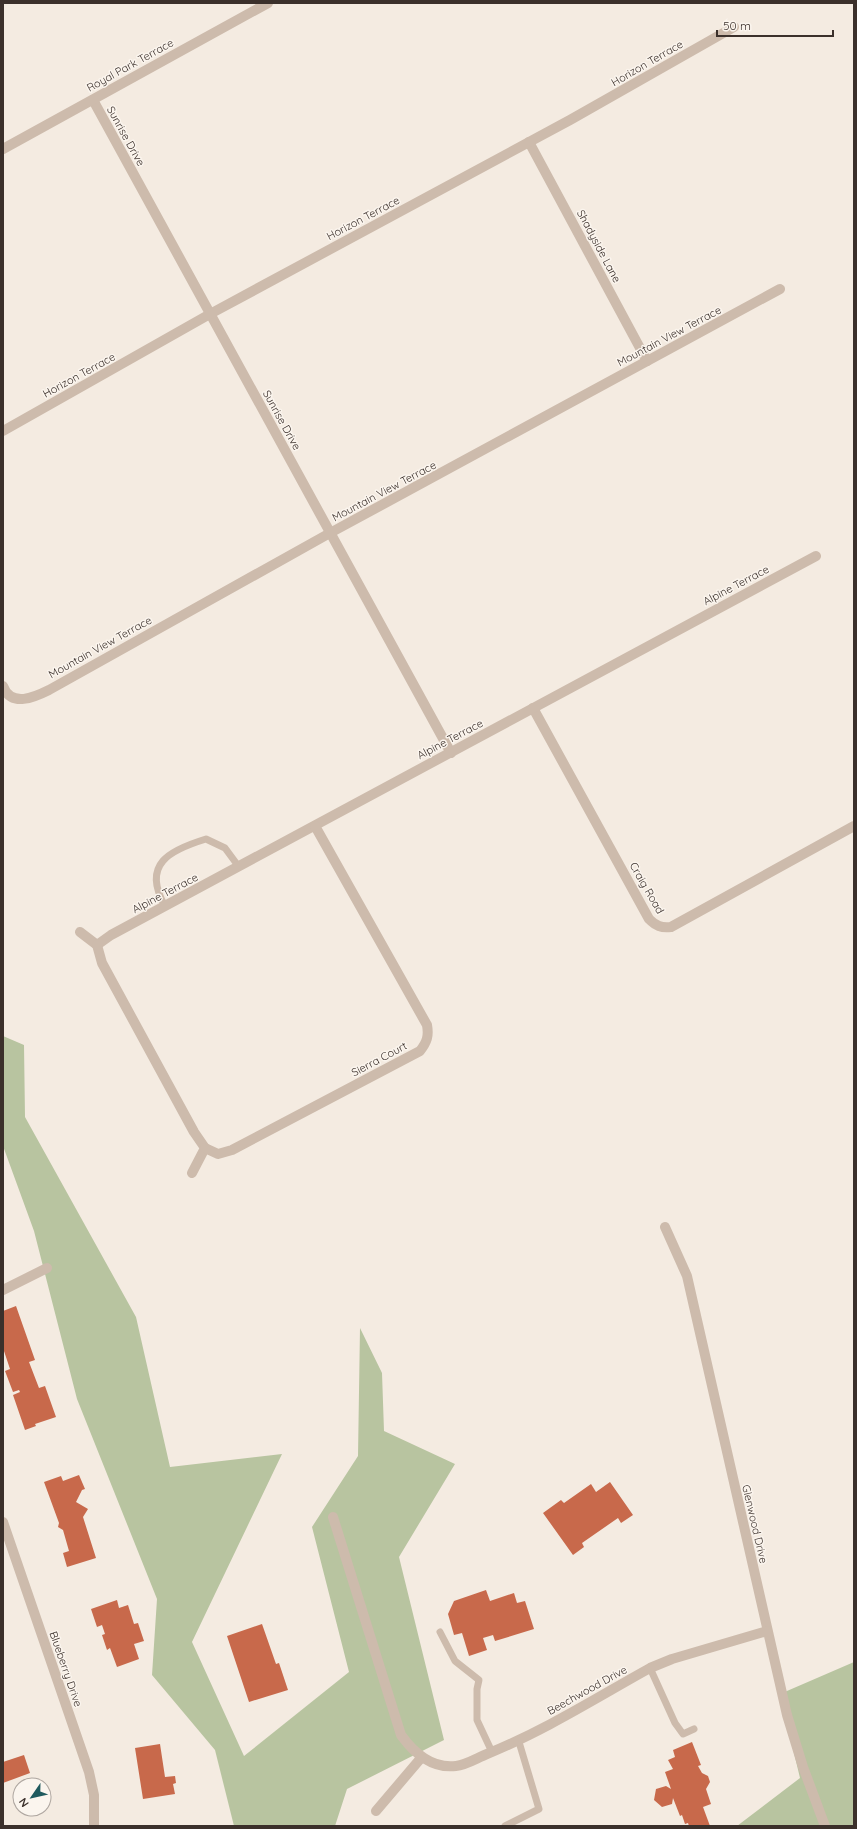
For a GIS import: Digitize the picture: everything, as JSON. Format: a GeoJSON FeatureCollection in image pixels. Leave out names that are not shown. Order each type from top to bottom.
{"type":"FeatureCollection","features":[{"type":"Feature","properties":{"kind":"street","name":"Royal Park Terrace"},"geometry":{"type":"LineString","coordinates":[[3,149],[268,3]]}},
{"type":"Feature","properties":{"kind":"street","name":"Horizon Terrace"},"geometry":{"type":"LineString","coordinates":[[3,431],[210,314],[530,142],[734,27]]}},
{"type":"Feature","properties":{"kind":"street","name":"Sunrise Drive"},"geometry":{"type":"LineString","coordinates":[[93,100],[451,753]]}},
{"type":"Feature","properties":{"kind":"street","name":"Shadyside Lane"},"geometry":{"type":"LineString","coordinates":[[530,142],[647,361]]}},
{"type":"Feature","properties":{"kind":"street","name":"Mountain View Terrace"},"geometry":{"type":"LineString","coordinates":[[3,686],[5,692],[14,698],[31,699],[330,533],[780,290]]}},
{"type":"Feature","properties":{"kind":"street","name":"Alpine Terrace"},"geometry":{"type":"LineString","coordinates":[[97,945],[111,935],[816,556]]}},
{"type":"Feature","properties":{"kind":"street","name":"Craig Road"},"geometry":{"type":"LineString","coordinates":[[533,708],[649,919],[655,925],[662,928],[671,927],[854,826]]}},
{"type":"Feature","properties":{"kind":"street","name":"Sierra Court"},"geometry":{"type":"LineString","coordinates":[[205,1148],[218,1154],[232,1150],[420,1052],[426,1044],[429,1034],[427,1025],[315,826]]}},
{"type":"Feature","properties":{"kind":"street"},"geometry":{"type":"LineString","coordinates":[[80,932],[97,945],[102,963],[194,1132],[205,1148],[192,1173]]}},
{"type":"Feature","properties":{"kind":"street","name":"Glenwood Drive"},"geometry":{"type":"LineString","coordinates":[[665,1227],[687,1276],[787,1715],[803,1767],[825,1826]]}},
{"type":"Feature","properties":{"kind":"street"},"geometry":{"type":"LineString","coordinates":[[3,1290],[47,1268]]}},
{"type":"Feature","properties":{"kind":"street","name":"Beechwood Drive"},"geometry":{"type":"LineString","coordinates":[[334,1517],[401,1735],[410,1748],[421,1758],[443,1766],[457,1766],[519,1742],[650,1668],[672,1659],[767,1631]]}},
{"type":"Feature","properties":{"kind":"street","name":"Blueberry Drive"},"geometry":{"type":"LineString","coordinates":[[3,1522],[89,1772],[94,1795],[94,1826]]}},
{"type":"Feature","properties":{"kind":"street"},"geometry":{"type":"LineString","coordinates":[[376,1811],[421,1758]]}},
{"type":"Feature","properties":{"kind":"lane"},"geometry":{"type":"LineString","coordinates":[[165,906],[159,897],[155,879],[160,865],[170,853],[206,839],[225,848],[239,867]]}},
{"type":"Feature","properties":{"kind":"lane"},"geometry":{"type":"LineString","coordinates":[[440,1632],[455,1661],[478,1680],[477,1720],[492,1752]]}},
{"type":"Feature","properties":{"kind":"lane"},"geometry":{"type":"LineString","coordinates":[[650,1668],[675,1724],[684,1734],[694,1729]]}},
{"type":"Feature","properties":{"kind":"lane"},"geometry":{"type":"LineString","coordinates":[[505,1826],[539,1809],[519,1742]]}},
{"type":"Feature","properties":{"kind":"green space"},"geometry":{"type":"Polygon","coordinates":[[[3,1036],[24,1045],[25,1117],[136,1317],[170,1467],[282,1454],[192,1642],[244,1756],[349,1672],[312,1527],[358,1456],[360,1328],[382,1373],[384,1431],[455,1464],[399,1557],[444,1740],[347,1789],[335,1826],[234,1826],[215,1750],[152,1675],[157,1599],[77,1399],[34,1231],[3,1146],[3,1036]]]}},
{"type":"Feature","properties":{"kind":"green space"},"geometry":{"type":"Polygon","coordinates":[[[854,1662],[854,1826],[737,1826],[800,1778],[780,1694],[854,1662]]]}},
{"type":"Feature","properties":{"kind":"building"},"geometry":{"type":"Polygon","coordinates":[[[16,1306],[35,1360],[29,1362],[39,1388],[45,1386],[56,1417],[35,1424],[36,1426],[25,1430],[13,1395],[20,1392],[19,1390],[13,1392],[5,1371],[10,1369],[3,1348],[3,1311],[16,1306]]]}},
{"type":"Feature","properties":{"kind":"building"},"geometry":{"type":"Polygon","coordinates":[[[79,1475],[85,1489],[82,1490],[76,1502],[88,1509],[83,1517],[96,1558],[67,1567],[63,1553],[69,1551],[63,1530],[58,1527],[59,1523],[44,1482],[61,1476],[63,1481],[79,1475]]]}},
{"type":"Feature","properties":{"kind":"building"},"geometry":{"type":"Polygon","coordinates":[[[610,1482],[633,1515],[621,1523],[618,1518],[582,1543],[584,1547],[573,1555],[543,1513],[561,1500],[564,1503],[591,1484],[596,1492],[610,1482]]]}},
{"type":"Feature","properties":{"kind":"building"},"geometry":{"type":"Polygon","coordinates":[[[486,1590],[490,1601],[514,1593],[517,1603],[525,1601],[534,1629],[495,1641],[493,1635],[483,1638],[487,1650],[469,1656],[462,1633],[454,1635],[448,1614],[454,1601],[486,1590]]]}},
{"type":"Feature","properties":{"kind":"building"},"geometry":{"type":"Polygon","coordinates":[[[117,1600],[119,1608],[128,1605],[134,1624],[138,1623],[144,1641],[134,1644],[139,1659],[117,1667],[110,1648],[107,1650],[102,1635],[105,1634],[102,1625],[97,1627],[91,1609],[117,1600]]]}},
{"type":"Feature","properties":{"kind":"building"},"geometry":{"type":"Polygon","coordinates":[[[262,1624],[276,1664],[279,1663],[288,1690],[249,1702],[227,1636],[262,1624]]]}},
{"type":"Feature","properties":{"kind":"building"},"geometry":{"type":"Polygon","coordinates":[[[692,1742],[701,1765],[698,1766],[702,1773],[708,1776],[710,1782],[706,1789],[711,1804],[703,1807],[710,1826],[689,1826],[688,1823],[685,1824],[673,1798],[672,1804],[662,1807],[654,1800],[656,1789],[666,1786],[671,1789],[665,1772],[673,1769],[668,1760],[675,1757],[673,1750],[692,1742]]]}},
{"type":"Feature","properties":{"kind":"building"},"geometry":{"type":"Polygon","coordinates":[[[160,1744],[165,1777],[175,1776],[176,1783],[173,1784],[175,1794],[143,1799],[135,1748],[160,1744]]]}},
{"type":"Feature","properties":{"kind":"building"},"geometry":{"type":"Polygon","coordinates":[[[24,1755],[30,1773],[19,1777],[12,1777],[12,1780],[3,1783],[3,1762],[24,1755]]]}}]}
